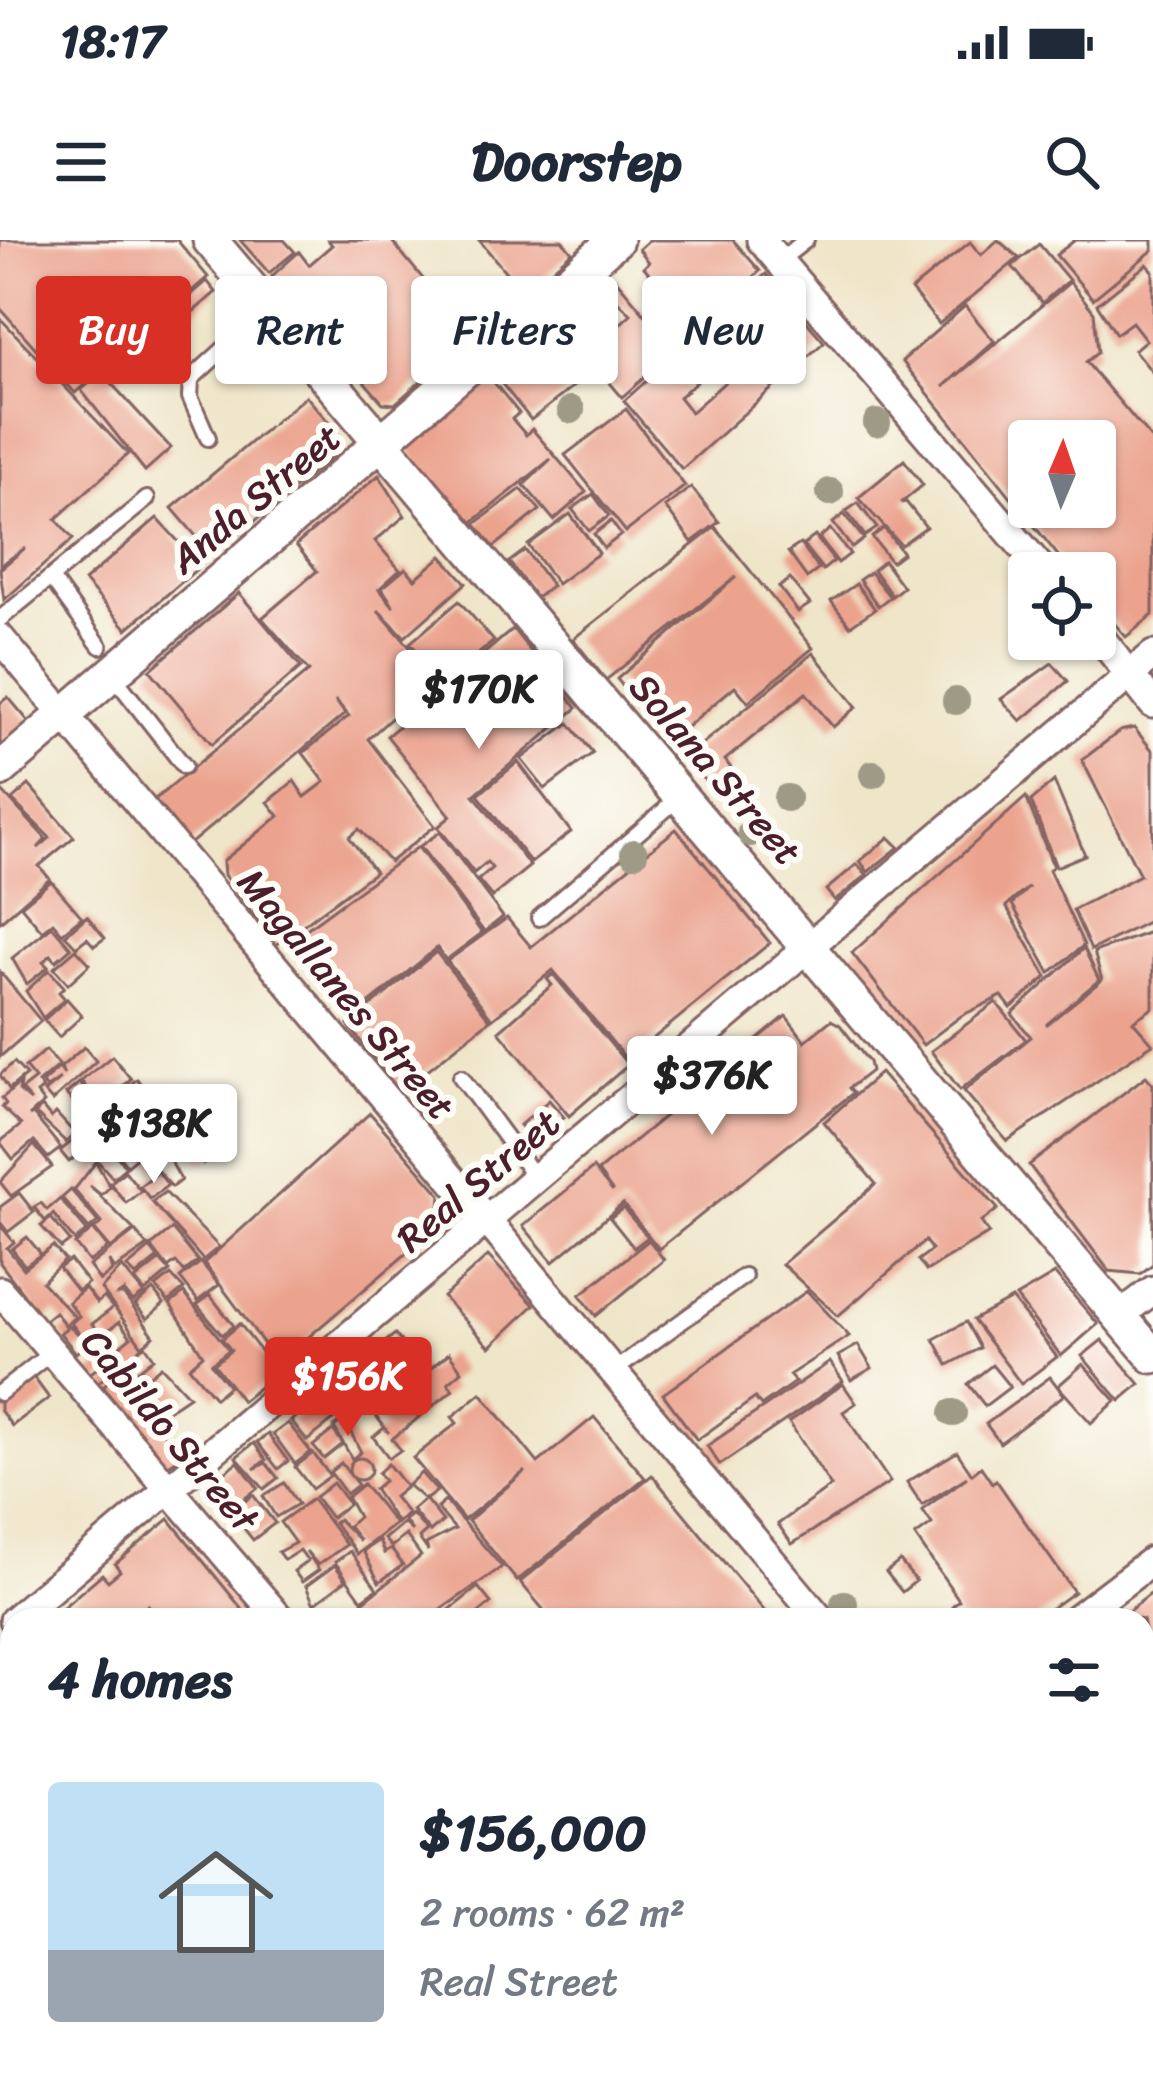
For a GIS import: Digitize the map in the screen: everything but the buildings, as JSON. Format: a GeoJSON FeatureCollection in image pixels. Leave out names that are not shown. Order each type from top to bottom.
{"type":"FeatureCollection","features":[{"type":"Feature","properties":{"kind":"street","name":"Solana Street"},"geometry":{"type":"LineString","coordinates":[[210,240],[240,276]]}},
{"type":"Feature","properties":{"kind":"street","name":"Anda Street"},"geometry":{"type":"LineString","coordinates":[[0,770],[64,715],[106,660],[384,445],[616,240]]}},
{"type":"Feature","properties":{"kind":"street"},"geometry":{"type":"LineString","coordinates":[[770,251],[1028,552]]}},
{"type":"Feature","properties":{"kind":"street","name":"Solana Street"},"geometry":{"type":"LineString","coordinates":[[332,384],[1153,1356]]}},
{"type":"Feature","properties":{"kind":"street","name":"Magallanes Street"},"geometry":{"type":"LineString","coordinates":[[0,638],[811,1608]]}},
{"type":"Feature","properties":{"kind":"street"},"geometry":{"type":"LineString","coordinates":[[1116,646],[1142,664],[1153,704]]}},
{"type":"Feature","properties":{"kind":"street","name":"Real Street"},"geometry":{"type":"LineString","coordinates":[[29,1608],[813,948],[1142,664]]}},
{"type":"Feature","properties":{"kind":"street"},"geometry":{"type":"LineString","coordinates":[[1119,1316],[1153,1290]]}},
{"type":"Feature","properties":{"kind":"street","name":"Cabildo Street"},"geometry":{"type":"LineString","coordinates":[[0,1291],[271,1608]]}},
{"type":"Feature","properties":{"kind":"street"},"geometry":{"type":"LineString","coordinates":[[1090,1608],[1153,1560]]}},
{"type":"Feature","properties":{"kind":"lane"},"geometry":{"type":"LineString","coordinates":[[770,251],[806,240]]}},
{"type":"Feature","properties":{"kind":"lane"},"geometry":{"type":"LineString","coordinates":[[208,438],[190,397],[191,379],[215,357]]}},
{"type":"Feature","properties":{"kind":"lane"},"geometry":{"type":"LineString","coordinates":[[0,619],[146,499]]}},
{"type":"Feature","properties":{"kind":"lane"},"geometry":{"type":"LineString","coordinates":[[51,578],[184,766]]}},
{"type":"Feature","properties":{"kind":"lane"},"geometry":{"type":"LineString","coordinates":[[538,918],[682,795]]}},
{"type":"Feature","properties":{"kind":"lane"},"geometry":{"type":"LineString","coordinates":[[461,1077],[538,1180]]}},
{"type":"Feature","properties":{"kind":"lane"},"geometry":{"type":"LineString","coordinates":[[612,1372],[744,1276]]}},
{"type":"Feature","properties":{"kind":"lane"},"geometry":{"type":"LineString","coordinates":[[0,1394],[52,1352]]}}]}
